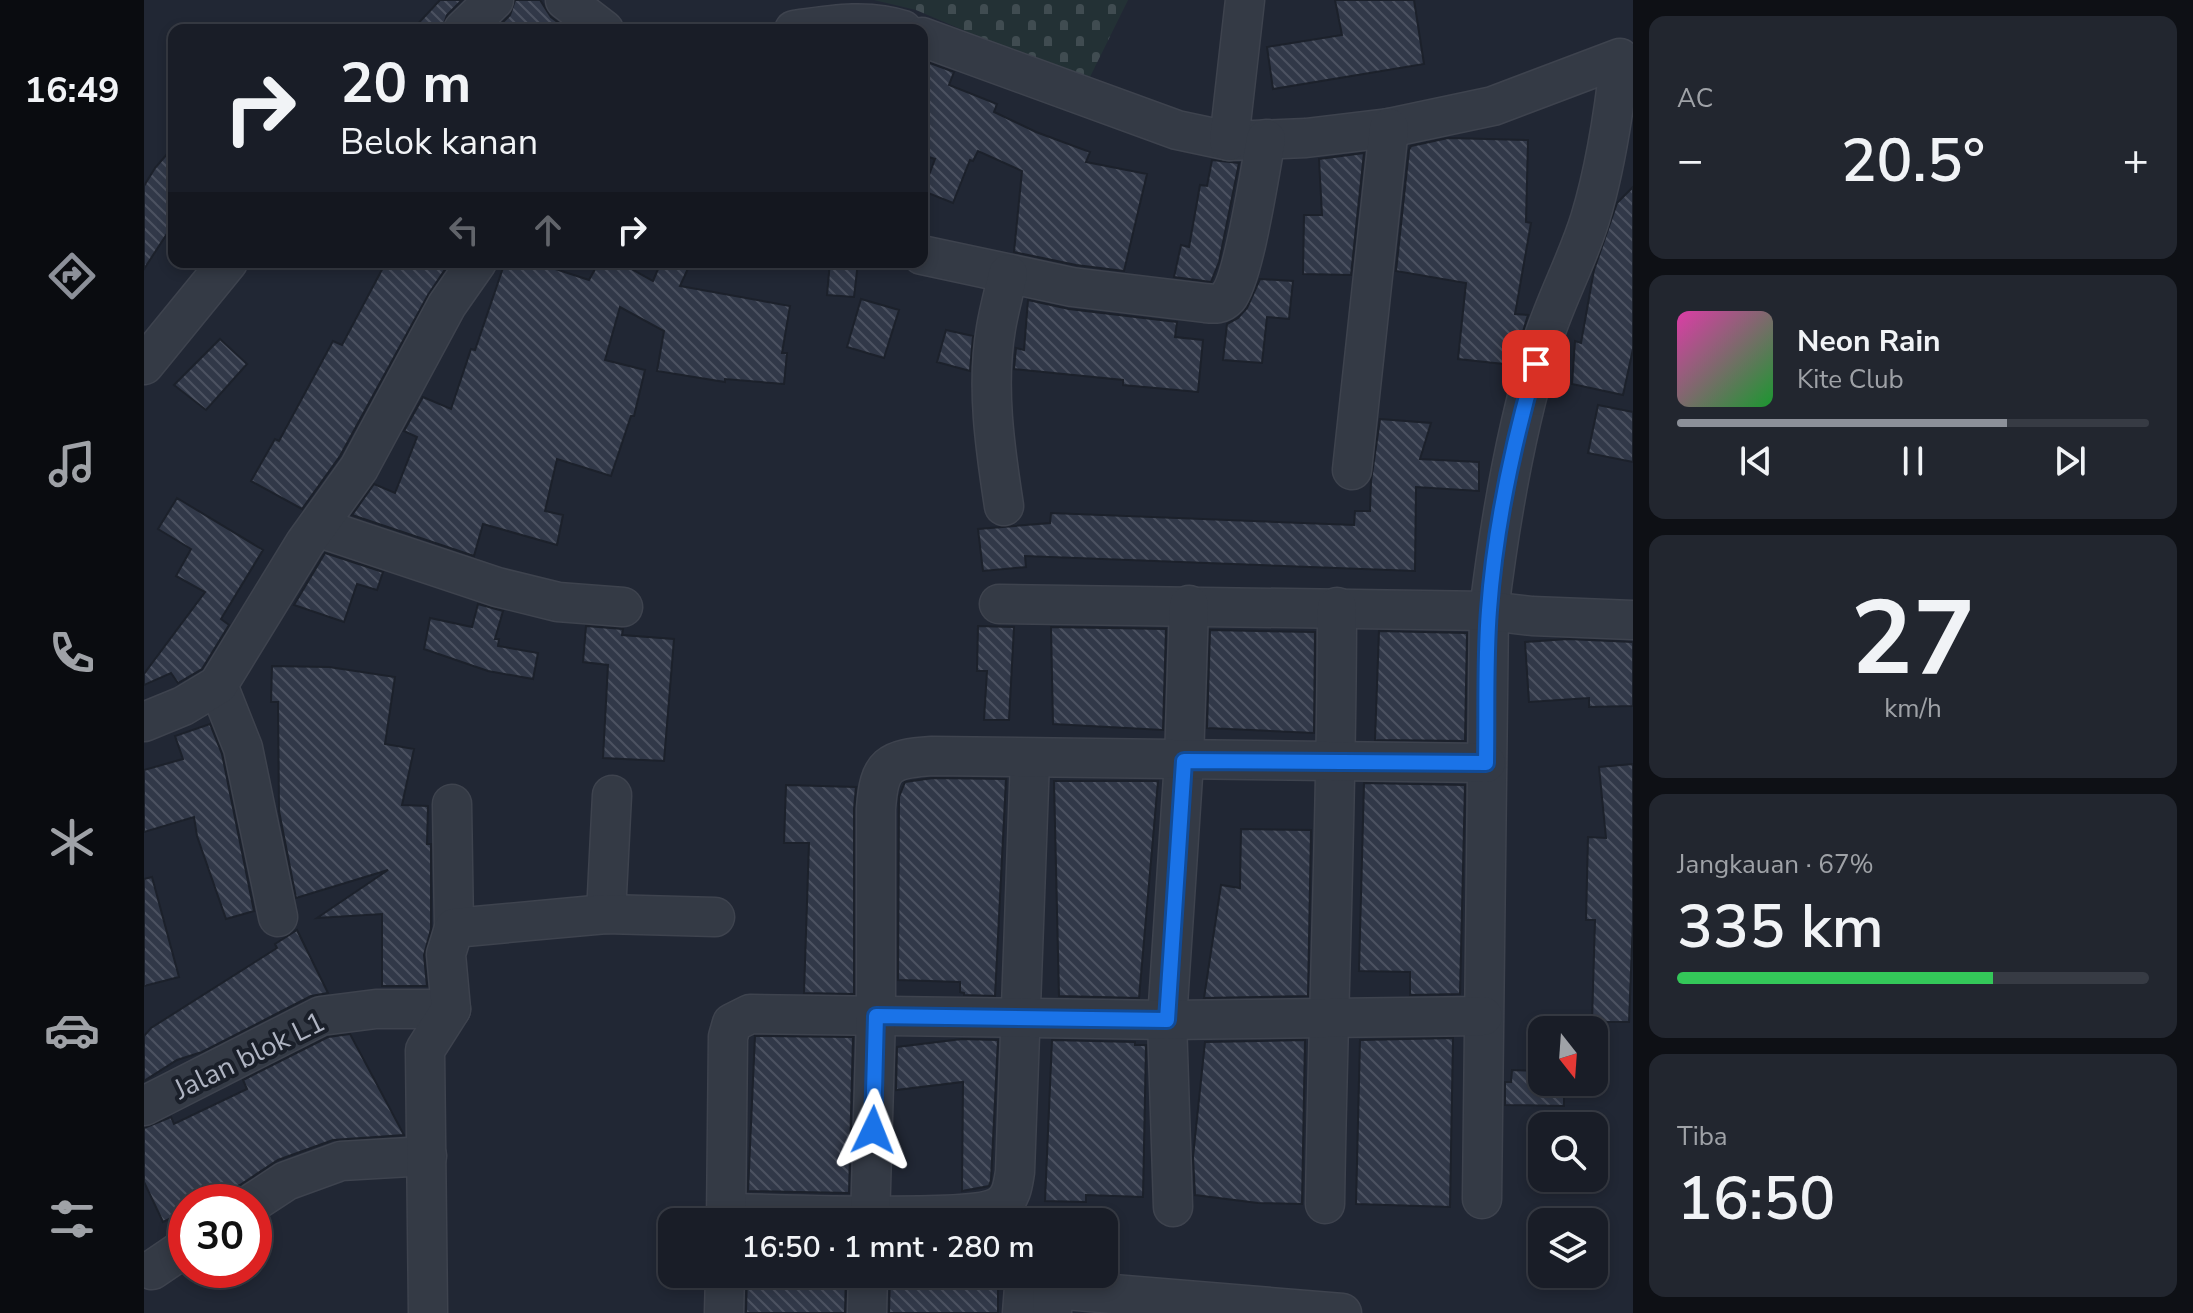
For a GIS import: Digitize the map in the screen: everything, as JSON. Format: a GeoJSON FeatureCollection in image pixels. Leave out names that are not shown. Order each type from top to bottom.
{"type":"FeatureCollection","features":[{"type":"Feature","properties":{"kind":"street"},"geometry":{"type":"LineString","coordinates":[[469,24],[494,0]]}},
{"type":"Feature","properties":{"kind":"street"},"geometry":{"type":"LineString","coordinates":[[1229,141],[1245,0]]}},
{"type":"Feature","properties":{"kind":"street"},"geometry":{"type":"LineString","coordinates":[[567,1],[596,24]]}},
{"type":"Feature","properties":{"kind":"street"},"geometry":{"type":"LineString","coordinates":[[844,24],[868,24]]}},
{"type":"Feature","properties":{"kind":"street"},"geometry":{"type":"LineString","coordinates":[[928,39],[1177,130],[1229,141],[1389,128],[1493,106],[1627,57]]}},
{"type":"Feature","properties":{"kind":"street"},"geometry":{"type":"LineString","coordinates":[[1482,1199],[1489,611],[1499,534],[1521,415],[1543,339],[1590,220],[1627,57]]}},
{"type":"Feature","properties":{"kind":"street"},"geometry":{"type":"LineString","coordinates":[[1352,470],[1389,128]]}},
{"type":"Feature","properties":{"kind":"street"},"geometry":{"type":"LineString","coordinates":[[928,256],[1072,287],[1221,303],[1230,295],[1244,251],[1266,139]]}},
{"type":"Feature","properties":{"kind":"street"},"geometry":{"type":"LineString","coordinates":[[144,365],[223,268]]}},
{"type":"Feature","properties":{"kind":"street"},"geometry":{"type":"LineString","coordinates":[[144,722],[183,706],[218,685],[317,527],[359,468],[447,305],[473,268]]}},
{"type":"Feature","properties":{"kind":"street"},"geometry":{"type":"LineString","coordinates":[[1004,506],[993,438],[993,360],[1008,274]]}},
{"type":"Feature","properties":{"kind":"street"},"geometry":{"type":"LineString","coordinates":[[317,527],[497,587],[558,602],[623,607]]}},
{"type":"Feature","properties":{"kind":"street"},"geometry":{"type":"LineString","coordinates":[[999,604],[1337,607],[1489,611],[1633,620]]}},
{"type":"Feature","properties":{"kind":"street"},"geometry":{"type":"LineString","coordinates":[[1173,1207],[1167,1020],[1184,761],[1189,605]]}},
{"type":"Feature","properties":{"kind":"street"},"geometry":{"type":"LineString","coordinates":[[1325,1204],[1337,760],[1337,607]]}},
{"type":"Feature","properties":{"kind":"street"},"geometry":{"type":"LineString","coordinates":[[218,685],[243,748],[278,917]]}},
{"type":"Feature","properties":{"kind":"street"},"geometry":{"type":"LineString","coordinates":[[870,1208],[876,1016],[876,809],[880,777],[892,764],[915,757],[1486,763]]}},
{"type":"Feature","properties":{"kind":"street"},"geometry":{"type":"LineString","coordinates":[[995,1208],[1003,1204],[1018,1208],[1015,1172],[1030,759]]}},
{"type":"Feature","properties":{"kind":"street"},"geometry":{"type":"LineString","coordinates":[[606,914],[612,795]]}},
{"type":"Feature","properties":{"kind":"street"},"geometry":{"type":"LineString","coordinates":[[428,1313],[425,1050],[451,1009],[446,954],[454,928],[452,804]]}},
{"type":"Feature","properties":{"kind":"street"},"geometry":{"type":"LineString","coordinates":[[454,928],[606,914],[715,917]]}},
{"type":"Feature","properties":{"kind":"street","name":"Jalan blok L1"},"geometry":{"type":"LineString","coordinates":[[144,1106],[321,1016],[376,1009],[451,1009]]}},
{"type":"Feature","properties":{"kind":"street"},"geometry":{"type":"LineString","coordinates":[[726,1208],[728,1037],[732,1023],[750,1014],[1167,1020],[1483,1016]]}},
{"type":"Feature","properties":{"kind":"street"},"geometry":{"type":"LineString","coordinates":[[272,1190],[286,1181],[341,1161],[427,1156]]}},
{"type":"Feature","properties":{"kind":"street"},"geometry":{"type":"LineString","coordinates":[[152,1270],[168,1259]]}},
{"type":"Feature","properties":{"kind":"street"},"geometry":{"type":"LineString","coordinates":[[724,1313],[725,1288]]}},
{"type":"Feature","properties":{"kind":"street"},"geometry":{"type":"LineString","coordinates":[[867,1313],[868,1288]]}},
{"type":"Feature","properties":{"kind":"street"},"geometry":{"type":"LineString","coordinates":[[1022,1313],[1024,1288]]}},
{"type":"Feature","properties":{"kind":"street"},"geometry":{"type":"LineString","coordinates":[[1052,1313],[1053,1289],[1342,1313]]}},
{"type":"Feature","properties":{"kind":"green space"},"geometry":{"type":"Polygon","coordinates":[[[874,0],[1128,0],[1087,83],[916,10],[874,0]]]}},
{"type":"Feature","properties":{"kind":"building"},"geometry":{"type":"Polygon","coordinates":[[[440,0],[462,0],[447,15],[444,24],[418,24],[440,0]]]}},
{"type":"Feature","properties":{"kind":"building"},"geometry":{"type":"Polygon","coordinates":[[[515,0],[540,0],[551,17],[560,24],[501,24],[510,15],[515,0]]]}},
{"type":"Feature","properties":{"kind":"building"},"geometry":{"type":"Polygon","coordinates":[[[1335,0],[1414,0],[1424,64],[1273,89],[1267,47],[1342,35],[1335,0]]]}},
{"type":"Feature","properties":{"kind":"building"},"geometry":{"type":"Polygon","coordinates":[[[928,62],[954,72],[949,85],[997,104],[994,112],[1090,152],[1086,162],[1147,174],[1124,271],[1014,252],[1022,171],[978,151],[973,161],[970,160],[953,203],[928,193],[928,178],[935,159],[928,157],[928,62]]]}},
{"type":"Feature","properties":{"kind":"building"},"geometry":{"type":"Polygon","coordinates":[[[1448,138],[1528,140],[1526,222],[1531,223],[1515,314],[1528,315],[1513,365],[1458,359],[1466,283],[1396,271],[1409,150],[1411,146],[1448,138]]]}},
{"type":"Feature","properties":{"kind":"building"},"geometry":{"type":"Polygon","coordinates":[[[168,153],[168,232],[144,269],[144,186],[168,153]]]}},
{"type":"Feature","properties":{"kind":"building"},"geometry":{"type":"Polygon","coordinates":[[[1364,153],[1351,275],[1303,274],[1304,215],[1322,215],[1319,159],[1364,153]]]}},
{"type":"Feature","properties":{"kind":"building"},"geometry":{"type":"Polygon","coordinates":[[[1212,160],[1239,163],[1219,262],[1211,282],[1174,277],[1181,245],[1189,247],[1200,185],[1207,186],[1212,160]]]}},
{"type":"Feature","properties":{"kind":"building"},"geometry":{"type":"Polygon","coordinates":[[[1633,187],[1633,349],[1623,395],[1572,384],[1575,341],[1581,343],[1594,270],[1617,203],[1633,187]]]}},
{"type":"Feature","properties":{"kind":"building"},"geometry":{"type":"Polygon","coordinates":[[[383,268],[446,268],[428,295],[340,456],[302,509],[251,481],[275,439],[279,441],[333,341],[342,345],[383,268]]]}},
{"type":"Feature","properties":{"kind":"building"},"geometry":{"type":"Polygon","coordinates":[[[503,268],[552,268],[589,280],[596,268],[630,268],[653,281],[658,268],[688,268],[680,286],[790,306],[782,353],[787,353],[784,384],[725,379],[725,382],[657,371],[664,331],[620,307],[605,360],[645,370],[634,416],[631,416],[611,476],[557,459],[545,511],[563,515],[557,545],[483,524],[474,556],[352,515],[374,484],[395,493],[417,437],[404,431],[423,397],[451,409],[471,349],[475,350],[503,268]]]}},
{"type":"Feature","properties":{"kind":"building"},"geometry":{"type":"Polygon","coordinates":[[[829,268],[857,268],[854,297],[827,295],[829,268]]]}},
{"type":"Feature","properties":{"kind":"building"},"geometry":{"type":"Polygon","coordinates":[[[1260,279],[1293,281],[1289,319],[1267,317],[1262,363],[1223,360],[1227,324],[1247,308],[1260,279]]]}},
{"type":"Feature","properties":{"kind":"building"},"geometry":{"type":"Polygon","coordinates":[[[861,299],[899,310],[884,358],[847,347],[861,299]]]}},
{"type":"Feature","properties":{"kind":"building"},"geometry":{"type":"Polygon","coordinates":[[[1028,300],[1069,309],[1177,322],[1175,337],[1203,340],[1198,392],[1123,385],[1123,380],[1014,369],[1016,348],[1024,350],[1028,300]]]}},
{"type":"Feature","properties":{"kind":"building"},"geometry":{"type":"Polygon","coordinates":[[[946,330],[973,336],[970,371],[937,362],[946,330]]]}},
{"type":"Feature","properties":{"kind":"building"},"geometry":{"type":"Polygon","coordinates":[[[220,339],[247,364],[206,410],[174,385],[220,339]]]}},
{"type":"Feature","properties":{"kind":"building"},"geometry":{"type":"Polygon","coordinates":[[[1598,405],[1633,412],[1633,462],[1588,453],[1598,405]]]}},
{"type":"Feature","properties":{"kind":"building"},"geometry":{"type":"Polygon","coordinates":[[[1380,419],[1431,423],[1420,459],[1479,462],[1479,491],[1416,487],[1415,571],[1025,556],[1026,567],[983,571],[978,529],[1050,523],[1051,513],[1354,525],[1355,511],[1370,511],[1380,419]]]}},
{"type":"Feature","properties":{"kind":"building"},"geometry":{"type":"Polygon","coordinates":[[[177,498],[263,550],[221,619],[229,625],[202,669],[178,683],[171,673],[144,685],[144,674],[205,592],[176,576],[191,549],[158,529],[177,498]]]}},
{"type":"Feature","properties":{"kind":"building"},"geometry":{"type":"Polygon","coordinates":[[[325,553],[383,572],[377,590],[357,584],[344,622],[294,605],[325,553]]]}},
{"type":"Feature","properties":{"kind":"building"},"geometry":{"type":"Polygon","coordinates":[[[478,604],[503,611],[495,639],[499,639],[498,646],[538,653],[533,679],[488,671],[424,649],[430,618],[472,627],[478,604]]]}},
{"type":"Feature","properties":{"kind":"building"},"geometry":{"type":"Polygon","coordinates":[[[586,626],[623,629],[622,635],[674,639],[664,761],[603,758],[608,665],[583,662],[586,626]]]}},
{"type":"Feature","properties":{"kind":"building"},"geometry":{"type":"Polygon","coordinates":[[[978,626],[1014,627],[1009,720],[984,720],[987,671],[977,671],[978,626]]]}},
{"type":"Feature","properties":{"kind":"building"},"geometry":{"type":"Polygon","coordinates":[[[1051,627],[1166,629],[1163,730],[1053,724],[1051,627]]]}},
{"type":"Feature","properties":{"kind":"building"},"geometry":{"type":"Polygon","coordinates":[[[1210,630],[1315,632],[1314,733],[1207,728],[1210,630]]]}},
{"type":"Feature","properties":{"kind":"building"},"geometry":{"type":"Polygon","coordinates":[[[1379,631],[1467,633],[1465,741],[1375,740],[1379,631]]]}},
{"type":"Feature","properties":{"kind":"building"},"geometry":{"type":"Polygon","coordinates":[[[1568,639],[1633,642],[1633,706],[1589,707],[1589,698],[1529,702],[1525,642],[1568,639]]]}},
{"type":"Feature","properties":{"kind":"building"},"geometry":{"type":"Polygon","coordinates":[[[272,666],[329,667],[395,677],[385,744],[414,749],[402,805],[428,806],[431,929],[424,955],[427,986],[382,986],[382,914],[317,918],[388,870],[296,898],[279,811],[278,702],[271,702],[272,666]]]}},
{"type":"Feature","properties":{"kind":"building"},"geometry":{"type":"Polygon","coordinates":[[[210,724],[222,754],[254,911],[226,919],[197,836],[194,817],[144,832],[144,770],[183,759],[175,736],[210,724]]]}},
{"type":"Feature","properties":{"kind":"building"},"geometry":{"type":"Polygon","coordinates":[[[1633,764],[1633,921],[1629,1022],[1608,1022],[1608,1016],[1592,1016],[1595,920],[1586,920],[1588,837],[1606,838],[1599,767],[1633,764]]]}},
{"type":"Feature","properties":{"kind":"building"},"geometry":{"type":"Polygon","coordinates":[[[933,778],[1006,779],[995,996],[964,995],[960,992],[960,982],[898,980],[899,797],[905,782],[933,778]]]}},
{"type":"Feature","properties":{"kind":"building"},"geometry":{"type":"Polygon","coordinates":[[[1054,781],[1158,781],[1139,998],[1059,996],[1054,781]]]}},
{"type":"Feature","properties":{"kind":"building"},"geometry":{"type":"Polygon","coordinates":[[[1364,783],[1465,785],[1460,994],[1410,995],[1410,972],[1359,971],[1364,783]]]}},
{"type":"Feature","properties":{"kind":"building"},"geometry":{"type":"Polygon","coordinates":[[[786,785],[856,787],[854,994],[804,993],[809,843],[784,843],[786,785]]]}},
{"type":"Feature","properties":{"kind":"building"},"geometry":{"type":"Polygon","coordinates":[[[1241,829],[1311,830],[1308,996],[1204,998],[1221,885],[1240,888],[1241,829]]]}},
{"type":"Feature","properties":{"kind":"building"},"geometry":{"type":"Polygon","coordinates":[[[152,877],[179,977],[144,986],[144,879],[152,877]]]}},
{"type":"Feature","properties":{"kind":"building"},"geometry":{"type":"Polygon","coordinates":[[[297,930],[328,993],[311,996],[202,1052],[177,1060],[144,1081],[144,1036],[151,1028],[277,948],[275,944],[297,930]]]}},
{"type":"Feature","properties":{"kind":"building"},"geometry":{"type":"Polygon","coordinates":[[[350,1034],[404,1135],[333,1140],[278,1160],[242,1184],[168,1184],[168,1220],[163,1222],[144,1182],[144,1128],[171,1117],[174,1124],[247,1089],[243,1080],[328,1037],[350,1034]]]}},
{"type":"Feature","properties":{"kind":"building"},"geometry":{"type":"Polygon","coordinates":[[[755,1036],[853,1037],[849,1193],[748,1191],[755,1036]]]}},
{"type":"Feature","properties":{"kind":"building"},"geometry":{"type":"Polygon","coordinates":[[[1453,1038],[1450,1207],[1356,1204],[1360,1040],[1453,1038]]]}},
{"type":"Feature","properties":{"kind":"building"},"geometry":{"type":"Polygon","coordinates":[[[962,1039],[998,1040],[991,1180],[989,1186],[962,1191],[963,1082],[896,1090],[897,1047],[962,1039]]]}},
{"type":"Feature","properties":{"kind":"building"},"geometry":{"type":"Polygon","coordinates":[[[1052,1040],[1135,1042],[1135,1045],[1146,1045],[1143,1197],[1086,1195],[1086,1202],[1045,1201],[1052,1040]]]}},
{"type":"Feature","properties":{"kind":"building"},"geometry":{"type":"Polygon","coordinates":[[[1305,1040],[1302,1204],[1258,1203],[1195,1195],[1193,1157],[1205,1042],[1305,1040]]]}},
{"type":"Feature","properties":{"kind":"building"},"geometry":{"type":"Polygon","coordinates":[[[1512,1070],[1528,1071],[1528,1096],[1564,1096],[1564,1106],[1505,1105],[1505,1082],[1511,1082],[1512,1070]]]}},
{"type":"Feature","properties":{"kind":"building"},"geometry":{"type":"Polygon","coordinates":[[[747,1288],[846,1288],[845,1313],[746,1313],[747,1288]]]}},
{"type":"Feature","properties":{"kind":"building"},"geometry":{"type":"Polygon","coordinates":[[[890,1288],[998,1288],[998,1313],[889,1313],[890,1288]]]}},
{"type":"Feature","properties":{"kind":"route"},"geometry":{"type":"LineString","coordinates":[[873,1130],[876,1016],[1167,1020],[1184,761],[1486,763],[1489,611],[1495,559],[1521,415],[1536,364]]}}]}
